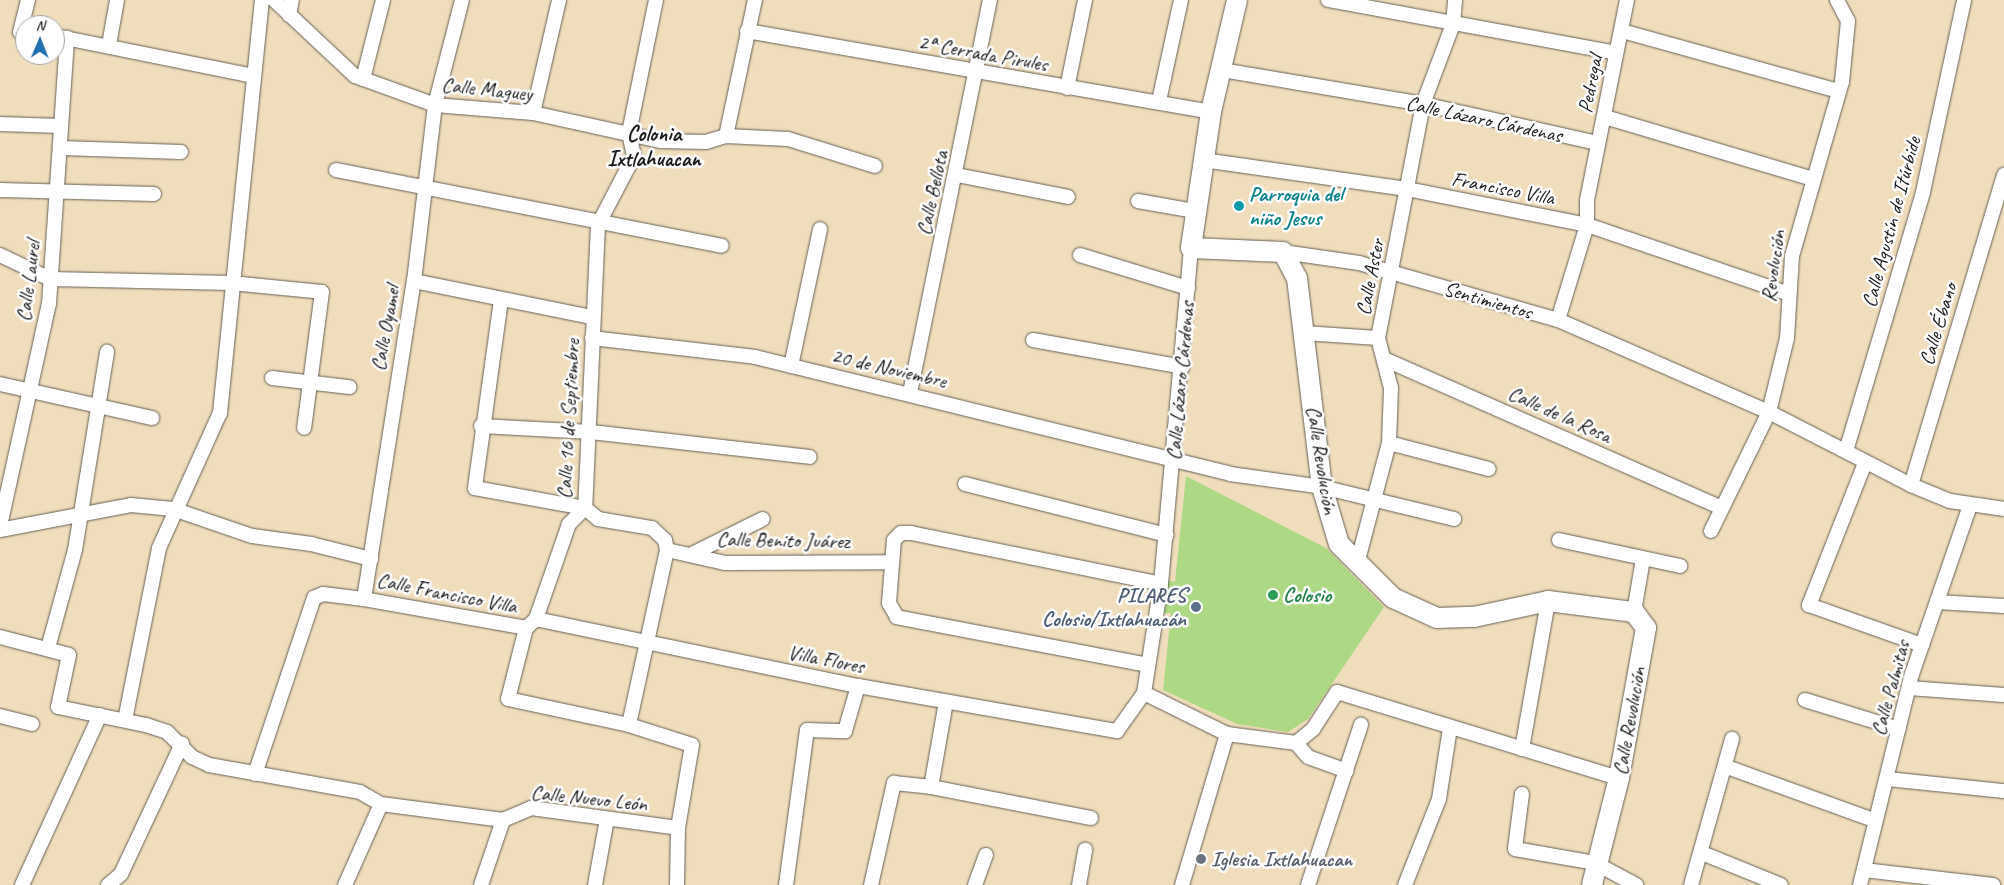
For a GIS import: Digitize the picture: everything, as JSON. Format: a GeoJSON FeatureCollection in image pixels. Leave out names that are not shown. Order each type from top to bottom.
{"type":"FeatureCollection","features":[{"type":"Feature","properties":{"kind":"street"},"geometry":{"type":"LineString","coordinates":[[25,15],[28,0]]}},
{"type":"Feature","properties":{"kind":"street"},"geometry":{"type":"LineString","coordinates":[[109,46],[117,0]]}},
{"type":"Feature","properties":{"kind":"street"},"geometry":{"type":"LineString","coordinates":[[125,720],[159,548],[173,509],[220,413],[231,284],[262,0]]}},
{"type":"Feature","properties":{"kind":"street","name":"Calle Maguey"},"geometry":{"type":"LineString","coordinates":[[274,0],[363,79],[436,105],[532,113],[629,133],[660,142],[706,142],[726,136],[788,139],[875,166]]}},
{"type":"Feature","properties":{"kind":"street"},"geometry":{"type":"LineString","coordinates":[[289,15],[292,0]]}},
{"type":"Feature","properties":{"kind":"street"},"geometry":{"type":"LineString","coordinates":[[363,79],[383,0]]}},
{"type":"Feature","properties":{"kind":"street","name":"Calle Oyamel"},"geometry":{"type":"LineString","coordinates":[[371,559],[386,437],[414,281],[436,105],[462,0]]}},
{"type":"Feature","properties":{"kind":"street"},"geometry":{"type":"LineString","coordinates":[[532,113],[559,0]]}},
{"type":"Feature","properties":{"kind":"street"},"geometry":{"type":"LineString","coordinates":[[629,133],[656,0]]}},
{"type":"Feature","properties":{"kind":"street"},"geometry":{"type":"LineString","coordinates":[[726,136],[755,0]]}},
{"type":"Feature","properties":{"kind":"street","name":"Calle Bellota"},"geometry":{"type":"LineString","coordinates":[[910,393],[957,175],[990,0]]}},
{"type":"Feature","properties":{"kind":"street"},"geometry":{"type":"LineString","coordinates":[[1067,88],[1085,0]]}},
{"type":"Feature","properties":{"kind":"street"},"geometry":{"type":"LineString","coordinates":[[1159,101],[1181,0]]}},
{"type":"Feature","properties":{"kind":"street","name":"Calle Lázaro Cárdenas"},"geometry":{"type":"LineString","coordinates":[[1144,692],[1167,535],[1195,211],[1211,112],[1237,0]]}},
{"type":"Feature","properties":{"kind":"street"},"geometry":{"type":"LineString","coordinates":[[1328,0],[1616,53]]}},
{"type":"Feature","properties":{"kind":"street","name":"Calle Aster"},"geometry":{"type":"LineString","coordinates":[[1357,564],[1376,500],[1389,443],[1391,388],[1378,338],[1423,104],[1452,24],[1455,0]]}},
{"type":"Feature","properties":{"kind":"street","name":"Pedregal"},"geometry":{"type":"LineString","coordinates":[[1558,320],[1587,225],[1598,143],[1627,0]]}},
{"type":"Feature","properties":{"kind":"street","name":"Revolución"},"geometry":{"type":"LineString","coordinates":[[1712,531],[1719,507],[1769,412],[1787,338],[1787,293],[1813,179],[1840,91],[1848,21],[1837,0]]}},
{"type":"Feature","properties":{"kind":"street","name":"Calle Agustín de Itúrbide"},"geometry":{"type":"LineString","coordinates":[[1846,451],[1923,192],[1964,0]]}},
{"type":"Feature","properties":{"kind":"street","name":"2ª Cerrada Pirules"},"geometry":{"type":"LineString","coordinates":[[748,31],[1067,88],[1159,101],[1211,112]]}},
{"type":"Feature","properties":{"kind":"street"},"geometry":{"type":"LineString","coordinates":[[1622,32],[1840,91]]}},
{"type":"Feature","properties":{"kind":"street"},"geometry":{"type":"LineString","coordinates":[[65,38],[253,76]]}},
{"type":"Feature","properties":{"kind":"street","name":"Calle Laurel"},"geometry":{"type":"LineString","coordinates":[[0,526],[30,390],[50,279],[61,148],[61,65]]}},
{"type":"Feature","properties":{"kind":"street","name":"Calle Lázaro Cárdenas"},"geometry":{"type":"LineString","coordinates":[[1222,70],[1423,104],[1598,143]]}},
{"type":"Feature","properties":{"kind":"street"},"geometry":{"type":"LineString","coordinates":[[1605,116],[1813,179]]}},
{"type":"Feature","properties":{"kind":"street"},"geometry":{"type":"LineString","coordinates":[[0,124],[61,126]]}},
{"type":"Feature","properties":{"kind":"street","name":"Calle 16 de Septiembre"},"geometry":{"type":"LineString","coordinates":[[629,133],[634,156],[598,225],[592,317],[591,432],[585,508],[569,524],[531,623],[508,699],[629,725]]}},
{"type":"Feature","properties":{"kind":"street"},"geometry":{"type":"LineString","coordinates":[[61,148],[181,152]]}},
{"type":"Feature","properties":{"kind":"street","name":"Francisco Villa"},"geometry":{"type":"LineString","coordinates":[[1203,160],[1407,189],[1587,225],[1787,293]]}},
{"type":"Feature","properties":{"kind":"street"},"geometry":{"type":"LineString","coordinates":[[336,170],[426,191],[598,225],[722,246]]}},
{"type":"Feature","properties":{"kind":"street"},"geometry":{"type":"LineString","coordinates":[[957,175],[1068,197]]}},
{"type":"Feature","properties":{"kind":"street","name":"Calle Ébano"},"geometry":{"type":"LineString","coordinates":[[1911,485],[2004,175]]}},
{"type":"Feature","properties":{"kind":"street"},"geometry":{"type":"LineString","coordinates":[[0,190],[154,194]]}},
{"type":"Feature","properties":{"kind":"street"},"geometry":{"type":"LineString","coordinates":[[1138,201],[1195,211]]}},
{"type":"Feature","properties":{"kind":"street"},"geometry":{"type":"LineString","coordinates":[[791,366],[820,229]]}},
{"type":"Feature","properties":{"kind":"street","name":"Sentimientos"},"geometry":{"type":"LineString","coordinates":[[1191,248],[1283,252],[1392,272],[1558,320],[1769,412],[1911,485],[1970,506],[2004,508]]}},
{"type":"Feature","properties":{"kind":"street","name":"Calle Revolución"},"geometry":{"type":"LineString","coordinates":[[1283,252],[1297,278],[1322,487],[1339,544],[1357,564],[1393,598],[1437,618],[1474,617],[1548,601],[1634,612],[1646,628],[1619,778],[1595,863],[1592,885]]}},
{"type":"Feature","properties":{"kind":"street"},"geometry":{"type":"LineString","coordinates":[[1080,255],[1188,288]]}},
{"type":"Feature","properties":{"kind":"street"},"geometry":{"type":"LineString","coordinates":[[0,256],[50,279],[231,284],[322,292],[304,428]]}},
{"type":"Feature","properties":{"kind":"street"},"geometry":{"type":"LineString","coordinates":[[414,281],[592,317]]}},
{"type":"Feature","properties":{"kind":"street"},"geometry":{"type":"LineString","coordinates":[[501,300],[474,480],[482,492],[585,508],[598,519],[660,532],[668,550],[649,643],[629,725],[685,740],[693,752],[678,828],[677,885]]}},
{"type":"Feature","properties":{"kind":"street"},"geometry":{"type":"LineString","coordinates":[[1304,333],[1378,338]]}},
{"type":"Feature","properties":{"kind":"street","name":"20 de Noviembre"},"geometry":{"type":"LineString","coordinates":[[592,338],[791,366],[910,393],[1173,458],[1230,474],[1322,487],[1454,519]]}},
{"type":"Feature","properties":{"kind":"street"},"geometry":{"type":"LineString","coordinates":[[1033,340],[1183,367]]}},
{"type":"Feature","properties":{"kind":"street"},"geometry":{"type":"LineString","coordinates":[[0,637],[48,648],[75,550],[96,405],[107,352]]}},
{"type":"Feature","properties":{"kind":"street","name":"Calle de la Rosa"},"geometry":{"type":"LineString","coordinates":[[1384,359],[1719,507]]}},
{"type":"Feature","properties":{"kind":"street"},"geometry":{"type":"LineString","coordinates":[[272,378],[348,387]]}},
{"type":"Feature","properties":{"kind":"street"},"geometry":{"type":"LineString","coordinates":[[0,384],[152,418]]}},
{"type":"Feature","properties":{"kind":"street"},"geometry":{"type":"LineString","coordinates":[[481,426],[591,432],[810,457]]}},
{"type":"Feature","properties":{"kind":"street"},"geometry":{"type":"LineString","coordinates":[[1389,443],[1489,469]]}},
{"type":"Feature","properties":{"kind":"street"},"geometry":{"type":"LineString","coordinates":[[1865,463],[1809,605],[1922,645]]}},
{"type":"Feature","properties":{"kind":"street"},"geometry":{"type":"LineString","coordinates":[[965,484],[1167,535]]}},
{"type":"Feature","properties":{"kind":"street","name":"Calle Francisco Villa"},"geometry":{"type":"LineString","coordinates":[[0,530],[80,513],[130,505],[173,509],[252,536],[311,544],[371,559],[364,599],[531,623]]}},
{"type":"Feature","properties":{"kind":"street","name":"Calle Palmitas"},"geometry":{"type":"LineString","coordinates":[[1860,885],[1909,688],[1970,506]]}},
{"type":"Feature","properties":{"kind":"street"},"geometry":{"type":"LineString","coordinates":[[690,555],[763,519]]}},
{"type":"Feature","properties":{"kind":"street"},"geometry":{"type":"LineString","coordinates":[[1148,665],[897,617],[889,603],[894,540],[901,533],[911,533],[1161,584]]}},
{"type":"Feature","properties":{"kind":"street"},"geometry":{"type":"LineString","coordinates":[[1559,540],[1680,566]]}},
{"type":"Feature","properties":{"kind":"street","name":"Calle Benito Juárez"},"geometry":{"type":"LineString","coordinates":[[668,550],[725,563],[892,562]]}},
{"type":"Feature","properties":{"kind":"street"},"geometry":{"type":"LineString","coordinates":[[1634,612],[1643,559]]}},
{"type":"Feature","properties":{"kind":"street"},"geometry":{"type":"LineString","coordinates":[[255,774],[314,598],[323,594],[364,599]]}},
{"type":"Feature","properties":{"kind":"street"},"geometry":{"type":"LineString","coordinates":[[1522,749],[1548,601]]}},
{"type":"Feature","properties":{"kind":"street"},"geometry":{"type":"LineString","coordinates":[[1937,602],[2004,606]]}},
{"type":"Feature","properties":{"kind":"street","name":"Villa Flores"},"geometry":{"type":"LineString","coordinates":[[531,623],[649,643],[858,686],[1110,733],[1125,725],[1144,692]]}},
{"type":"Feature","properties":{"kind":"street","name":"Calle Nuevo León"},"geometry":{"type":"LineString","coordinates":[[48,648],[69,655],[58,707],[125,720],[167,732],[182,744],[192,757],[210,765],[360,792],[380,804],[503,820],[530,808],[678,828]]}},
{"type":"Feature","properties":{"kind":"street"},"geometry":{"type":"LineString","coordinates":[[786,885],[807,730],[845,731],[858,686]]}},
{"type":"Feature","properties":{"kind":"street"},"geometry":{"type":"LineString","coordinates":[[1909,688],[2004,695]]}},
{"type":"Feature","properties":{"kind":"street"},"geometry":{"type":"LineString","coordinates":[[1144,692],[1227,734],[1296,743],[1308,757],[1347,771]]}},
{"type":"Feature","properties":{"kind":"street"},"geometry":{"type":"LineString","coordinates":[[1296,743],[1313,729],[1337,692],[1619,778]]}},
{"type":"Feature","properties":{"kind":"street"},"geometry":{"type":"LineString","coordinates":[[1806,700],[1899,729]]}},
{"type":"Feature","properties":{"kind":"street"},"geometry":{"type":"LineString","coordinates":[[931,787],[946,702]]}},
{"type":"Feature","properties":{"kind":"street"},"geometry":{"type":"LineString","coordinates":[[0,716],[32,724]]}},
{"type":"Feature","properties":{"kind":"street"},"geometry":{"type":"LineString","coordinates":[[22,885],[100,716]]}},
{"type":"Feature","properties":{"kind":"street"},"geometry":{"type":"LineString","coordinates":[[1308,885],[1361,725]]}},
{"type":"Feature","properties":{"kind":"street"},"geometry":{"type":"LineString","coordinates":[[1405,885],[1439,799],[1450,728]]}},
{"type":"Feature","properties":{"kind":"street"},"geometry":{"type":"LineString","coordinates":[[1182,885],[1227,734]]}},
{"type":"Feature","properties":{"kind":"street"},"geometry":{"type":"LineString","coordinates":[[1691,885],[1727,767],[1732,739]]}},
{"type":"Feature","properties":{"kind":"street"},"geometry":{"type":"LineString","coordinates":[[108,885],[121,874],[182,744]]}},
{"type":"Feature","properties":{"kind":"street"},"geometry":{"type":"LineString","coordinates":[[1727,767],[1876,822]]}},
{"type":"Feature","properties":{"kind":"street"},"geometry":{"type":"LineString","coordinates":[[1887,780],[2004,791]]}},
{"type":"Feature","properties":{"kind":"street"},"geometry":{"type":"LineString","coordinates":[[871,885],[894,784],[931,787],[1091,818]]}},
{"type":"Feature","properties":{"kind":"street"},"geometry":{"type":"LineString","coordinates":[[1522,794],[1515,849],[1595,863],[1636,885]]}},
{"type":"Feature","properties":{"kind":"street"},"geometry":{"type":"LineString","coordinates":[[345,885],[380,804]]}},
{"type":"Feature","properties":{"kind":"street"},"geometry":{"type":"LineString","coordinates":[[595,885],[607,819]]}},
{"type":"Feature","properties":{"kind":"street"},"geometry":{"type":"LineString","coordinates":[[481,885],[503,820]]}},
{"type":"Feature","properties":{"kind":"street"},"geometry":{"type":"LineString","coordinates":[[1079,885],[1085,850]]}},
{"type":"Feature","properties":{"kind":"street"},"geometry":{"type":"LineString","coordinates":[[1702,853],[1781,885]]}},
{"type":"Feature","properties":{"kind":"street"},"geometry":{"type":"LineString","coordinates":[[975,885],[986,855]]}},
{"type":"Feature","properties":{"kind":"street"},"geometry":{"type":"LineString","coordinates":[[1864,870],[1993,885]]}},
{"type":"Feature","properties":{"kind":"green space","name":"Colosio"},"geometry":{"type":"Polygon","coordinates":[[[1186,476],[1326,548],[1384,607],[1308,719],[1288,732],[1237,724],[1163,690],[1171,613],[1159,613],[1163,579],[1175,582],[1186,476]]]}},
{"type":"Feature","properties":{"kind":"place","name":"Parroquia del niño Jesus"},"geometry":{"type":"Point","coordinates":[1239,206]}},
{"type":"Feature","properties":{"kind":"place","name":"Colosio"},"geometry":{"type":"Point","coordinates":[1273,595]}},
{"type":"Feature","properties":{"kind":"place","name":"PILARES Colosio/Ixtlahuacán"},"geometry":{"type":"Point","coordinates":[1196,607]}},
{"type":"Feature","properties":{"kind":"place","name":"Iglesia Ixtlahuacan"},"geometry":{"type":"Point","coordinates":[1201,859]}},
{"type":"Feature","properties":{"kind":"district","name":"Colonia Ixtlahuacan"},"geometry":{"type":"Point","coordinates":[654,146]}}]}
